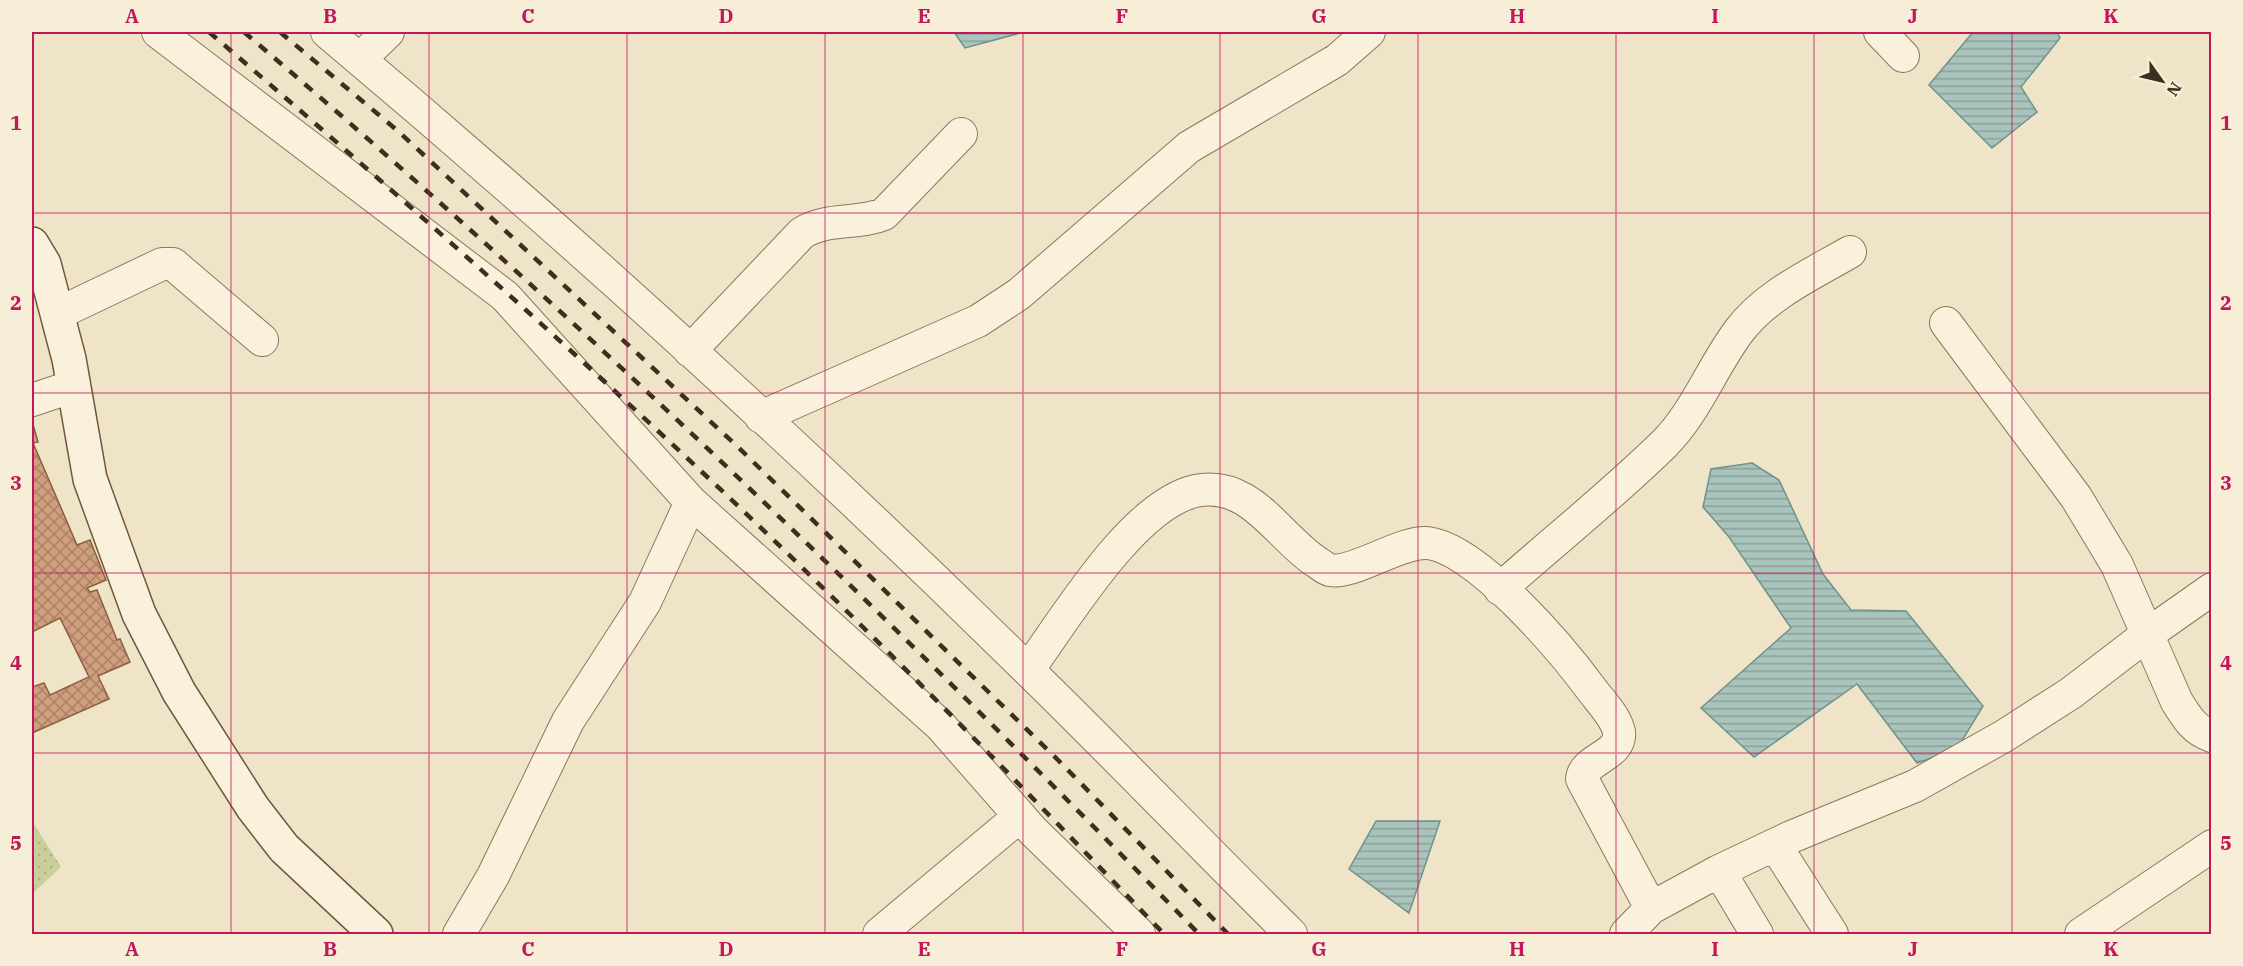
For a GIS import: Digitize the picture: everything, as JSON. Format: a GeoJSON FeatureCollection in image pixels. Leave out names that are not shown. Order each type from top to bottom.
{"type":"FeatureCollection","features":[{"type":"Feature","properties":{"kind":"street"},"geometry":{"type":"LineString","coordinates":[[158,32],[505,296],[691,502],[940,725],[1020,816],[1139,934]]}},
{"type":"Feature","properties":{"kind":"street"},"geometry":{"type":"LineString","coordinates":[[327,32],[690,351],[761,417],[1028,670],[1291,934]]}},
{"type":"Feature","properties":{"kind":"street"},"geometry":{"type":"LineString","coordinates":[[360,59],[388,32]]}},
{"type":"Feature","properties":{"kind":"street"},"geometry":{"type":"LineString","coordinates":[[761,417],[978,321],[1020,294],[1189,147],[1337,60],[1369,32]]}},
{"type":"Feature","properties":{"kind":"street"},"geometry":{"type":"LineString","coordinates":[[1881,32],[1903,56]]}},
{"type":"Feature","properties":{"kind":"street"},"geometry":{"type":"LineString","coordinates":[[690,351],[802,233],[823,223],[875,218],[884,214],[961,134]]}},
{"type":"Feature","properties":{"kind":"street"},"geometry":{"type":"LineString","coordinates":[[32,244],[44,264],[57,314],[74,386],[90,479],[140,614],[179,692],[253,808],[284,848],[376,934]]}},
{"type":"Feature","properties":{"kind":"street"},"geometry":{"type":"LineString","coordinates":[[1500,589],[1665,443],[1695,405],[1740,330],[1759,310],[1785,290],[1850,252]]}},
{"type":"Feature","properties":{"kind":"street"},"geometry":{"type":"LineString","coordinates":[[57,314],[162,264],[173,264],[182,268],[262,340]]}},
{"type":"Feature","properties":{"kind":"street"},"geometry":{"type":"LineString","coordinates":[[1946,323],[2076,497],[2117,565],[2177,702],[2188,721],[2207,740]]}},
{"type":"Feature","properties":{"kind":"street"},"geometry":{"type":"LineString","coordinates":[[32,400],[74,386]]}},
{"type":"Feature","properties":{"kind":"street"},"geometry":{"type":"LineString","coordinates":[[1028,670],[1114,553],[1145,517],[1170,501],[1194,491],[1218,488],[1260,509],[1308,556],[1329,570],[1344,569],[1404,546],[1426,543],[1444,548],[1470,564],[1526,610],[1567,657],[1614,720],[1618,731],[1615,745],[1586,768],[1582,779],[1651,908]]}},
{"type":"Feature","properties":{"kind":"street"},"geometry":{"type":"LineString","coordinates":[[459,934],[493,876],[568,722],[645,602],[691,502]]}},
{"type":"Feature","properties":{"kind":"street"},"geometry":{"type":"LineString","coordinates":[[1626,934],[1651,908],[1719,872],[1775,845],[1925,781],[2004,736],[2070,693],[2148,633],[2211,590]]}},
{"type":"Feature","properties":{"kind":"street"},"geometry":{"type":"LineString","coordinates":[[879,934],[1020,816]]}},
{"type":"Feature","properties":{"kind":"street"},"geometry":{"type":"LineString","coordinates":[[1775,845],[1832,934]]}},
{"type":"Feature","properties":{"kind":"street"},"geometry":{"type":"LineString","coordinates":[[2081,934],[2211,846]]}},
{"type":"Feature","properties":{"kind":"street"},"geometry":{"type":"LineString","coordinates":[[1719,872],[1757,934]]}},
{"type":"Feature","properties":{"kind":"green space"},"geometry":{"type":"Polygon","coordinates":[[[32,821],[61,867],[32,894],[32,821]]]}},
{"type":"Feature","properties":{"kind":"water"},"geometry":{"type":"Polygon","coordinates":[[[954,32],[1024,32],[965,48],[954,32]]]}},
{"type":"Feature","properties":{"kind":"water"},"geometry":{"type":"Polygon","coordinates":[[[1973,32],[2057,32],[2060,38],[2021,87],[2037,112],[1992,148],[1929,85],[1973,32]]]}},
{"type":"Feature","properties":{"kind":"water"},"geometry":{"type":"Polygon","coordinates":[[[1752,463],[1779,480],[1823,574],[1851,610],[1906,611],[1983,706],[1957,749],[1917,763],[1857,684],[1754,757],[1701,708],[1791,628],[1729,537],[1703,507],[1711,469],[1752,463]]]}},
{"type":"Feature","properties":{"kind":"water"},"geometry":{"type":"Polygon","coordinates":[[[1376,821],[1440,821],[1409,913],[1349,869],[1376,821]]]}},
{"type":"Feature","properties":{"kind":"building"},"geometry":{"type":"Polygon","coordinates":[[[32,421],[38,442],[33,443],[77,545],[90,540],[106,580],[87,588],[90,592],[97,590],[117,640],[120,639],[130,662],[98,676],[109,699],[32,733],[32,687],[44,683],[50,695],[89,677],[60,618],[32,632],[32,421]]]}},
{"type":"Feature","properties":{"kind":"railway"},"geometry":{"type":"LineString","coordinates":[[209,32],[458,249],[702,472],[936,700],[1164,934]]}},
{"type":"Feature","properties":{"kind":"railway"},"geometry":{"type":"LineString","coordinates":[[244,32],[491,249],[732,472],[968,701],[1199,934]]}},
{"type":"Feature","properties":{"kind":"railway"},"geometry":{"type":"LineString","coordinates":[[280,32],[398,131],[739,448],[1058,760],[1228,934]]}}]}
